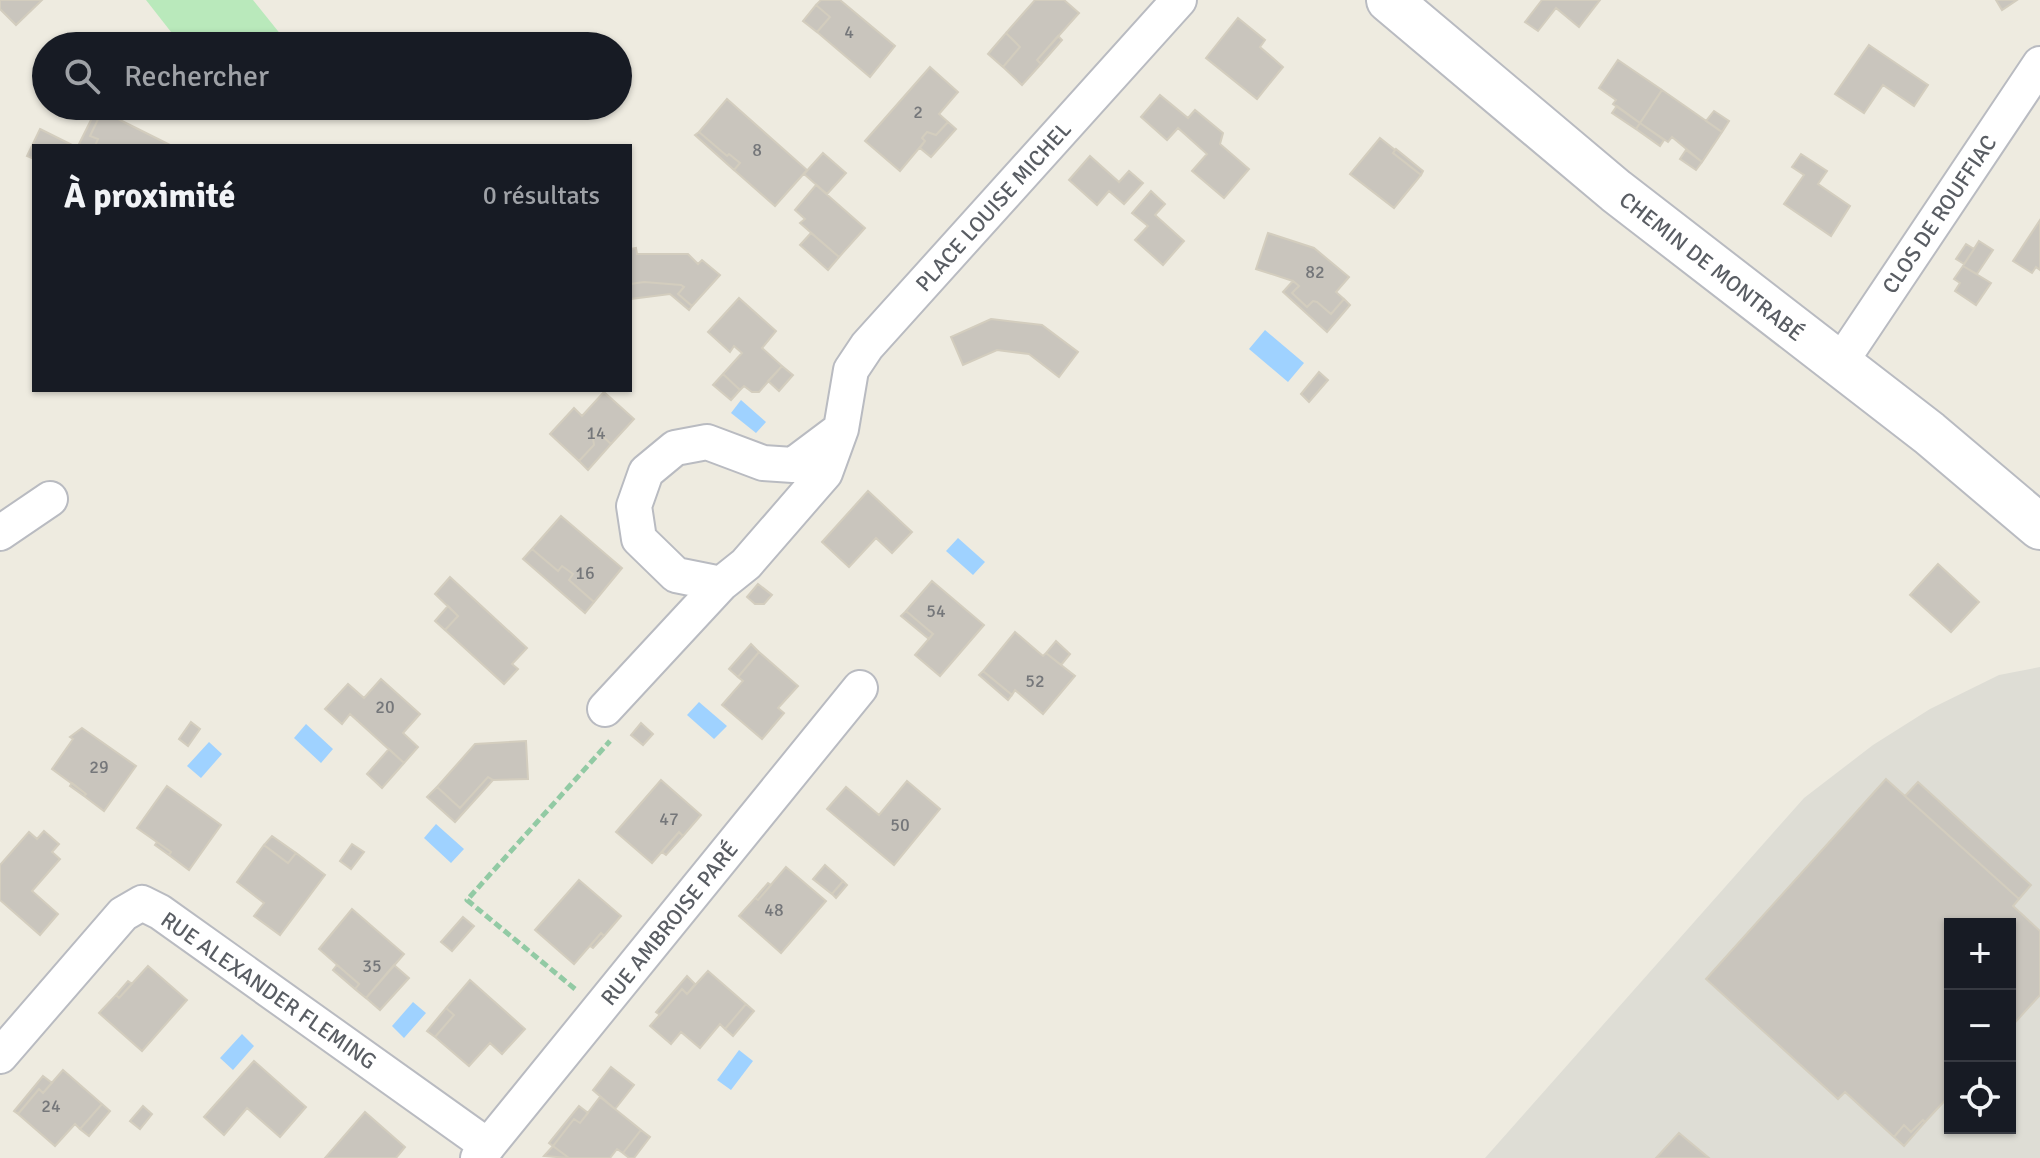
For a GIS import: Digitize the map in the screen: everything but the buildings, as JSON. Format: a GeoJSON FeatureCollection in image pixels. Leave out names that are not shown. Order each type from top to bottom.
{"type":"FeatureCollection","features":[{"type":"Feature","properties":{"kind":"street","name":"PLACE LOUISE MICHEL"},"geometry":{"type":"LineString","coordinates":[[605,709],[721,584],[746,564],[825,473],[841,429],[851,370],[867,346],[1179,0]]}},
{"type":"Feature","properties":{"kind":"street","name":"CHEMIN DE MONTRABÉ"},"geometry":{"type":"LineString","coordinates":[[1389,0],[1616,191],[1929,433],[2040,527]]}},
{"type":"Feature","properties":{"kind":"street","name":"CLOS DE ROUFFIAC"},"geometry":{"type":"LineString","coordinates":[[1837,362],[1850,348],[2040,64]]}},
{"type":"Feature","properties":{"kind":"street"},"geometry":{"type":"LineString","coordinates":[[721,584],[676,575],[639,539],[634,506],[646,472],[675,448],[707,442],[763,463],[793,465],[841,429]]}},
{"type":"Feature","properties":{"kind":"street"},"geometry":{"type":"LineString","coordinates":[[0,533],[50,499]]}},
{"type":"Feature","properties":{"kind":"street","name":"RUE AMBROISE PARÉ"},"geometry":{"type":"LineString","coordinates":[[483,1152],[860,688]]}},
{"type":"Feature","properties":{"kind":"street","name":"RUE ALEXANDER FLEMING"},"geometry":{"type":"LineString","coordinates":[[0,1056],[123,914],[142,903],[160,912],[483,1152]]}},
{"type":"Feature","properties":{"kind":"path"},"geometry":{"type":"LineString","coordinates":[[599,1009],[467,900],[612,738],[605,709]]}},
{"type":"Feature","properties":{"kind":"shaded area"},"geometry":{"type":"Polygon","coordinates":[[[2040,667],[2040,1158],[1485,1158],[1804,798],[1873,745],[1930,709],[1999,675],[2040,667]]]}},
{"type":"Feature","properties":{"kind":"green space"},"geometry":{"type":"Polygon","coordinates":[[[146,0],[253,0],[279,32],[171,32],[146,0]]]}},
{"type":"Feature","properties":{"kind":"water"},"geometry":{"type":"Polygon","coordinates":[[[1265,330],[1304,363],[1288,382],[1249,349],[1265,330]]]}},
{"type":"Feature","properties":{"kind":"water"},"geometry":{"type":"Polygon","coordinates":[[[741,400],[766,422],[756,433],[731,413],[741,400]]]}},
{"type":"Feature","properties":{"kind":"water"},"geometry":{"type":"Polygon","coordinates":[[[958,538],[985,562],[973,575],[946,551],[958,538]]]}},
{"type":"Feature","properties":{"kind":"water"},"geometry":{"type":"Polygon","coordinates":[[[699,702],[727,726],[714,739],[687,715],[699,702]]]}},
{"type":"Feature","properties":{"kind":"water"},"geometry":{"type":"Polygon","coordinates":[[[306,724],[333,749],[321,763],[294,738],[306,724]]]}},
{"type":"Feature","properties":{"kind":"water"},"geometry":{"type":"Polygon","coordinates":[[[209,742],[222,754],[201,778],[187,766],[209,742]]]}},
{"type":"Feature","properties":{"kind":"water"},"geometry":{"type":"Polygon","coordinates":[[[436,824],[464,849],[451,863],[424,838],[436,824]]]}},
{"type":"Feature","properties":{"kind":"water"},"geometry":{"type":"Polygon","coordinates":[[[413,1002],[426,1013],[404,1038],[392,1026],[413,1002]]]}},
{"type":"Feature","properties":{"kind":"water"},"geometry":{"type":"Polygon","coordinates":[[[242,1034],[254,1046],[233,1070],[220,1058],[242,1034]]]}},
{"type":"Feature","properties":{"kind":"water"},"geometry":{"type":"Polygon","coordinates":[[[739,1050],[753,1061],[731,1090],[717,1080],[739,1050]]]}}]}
